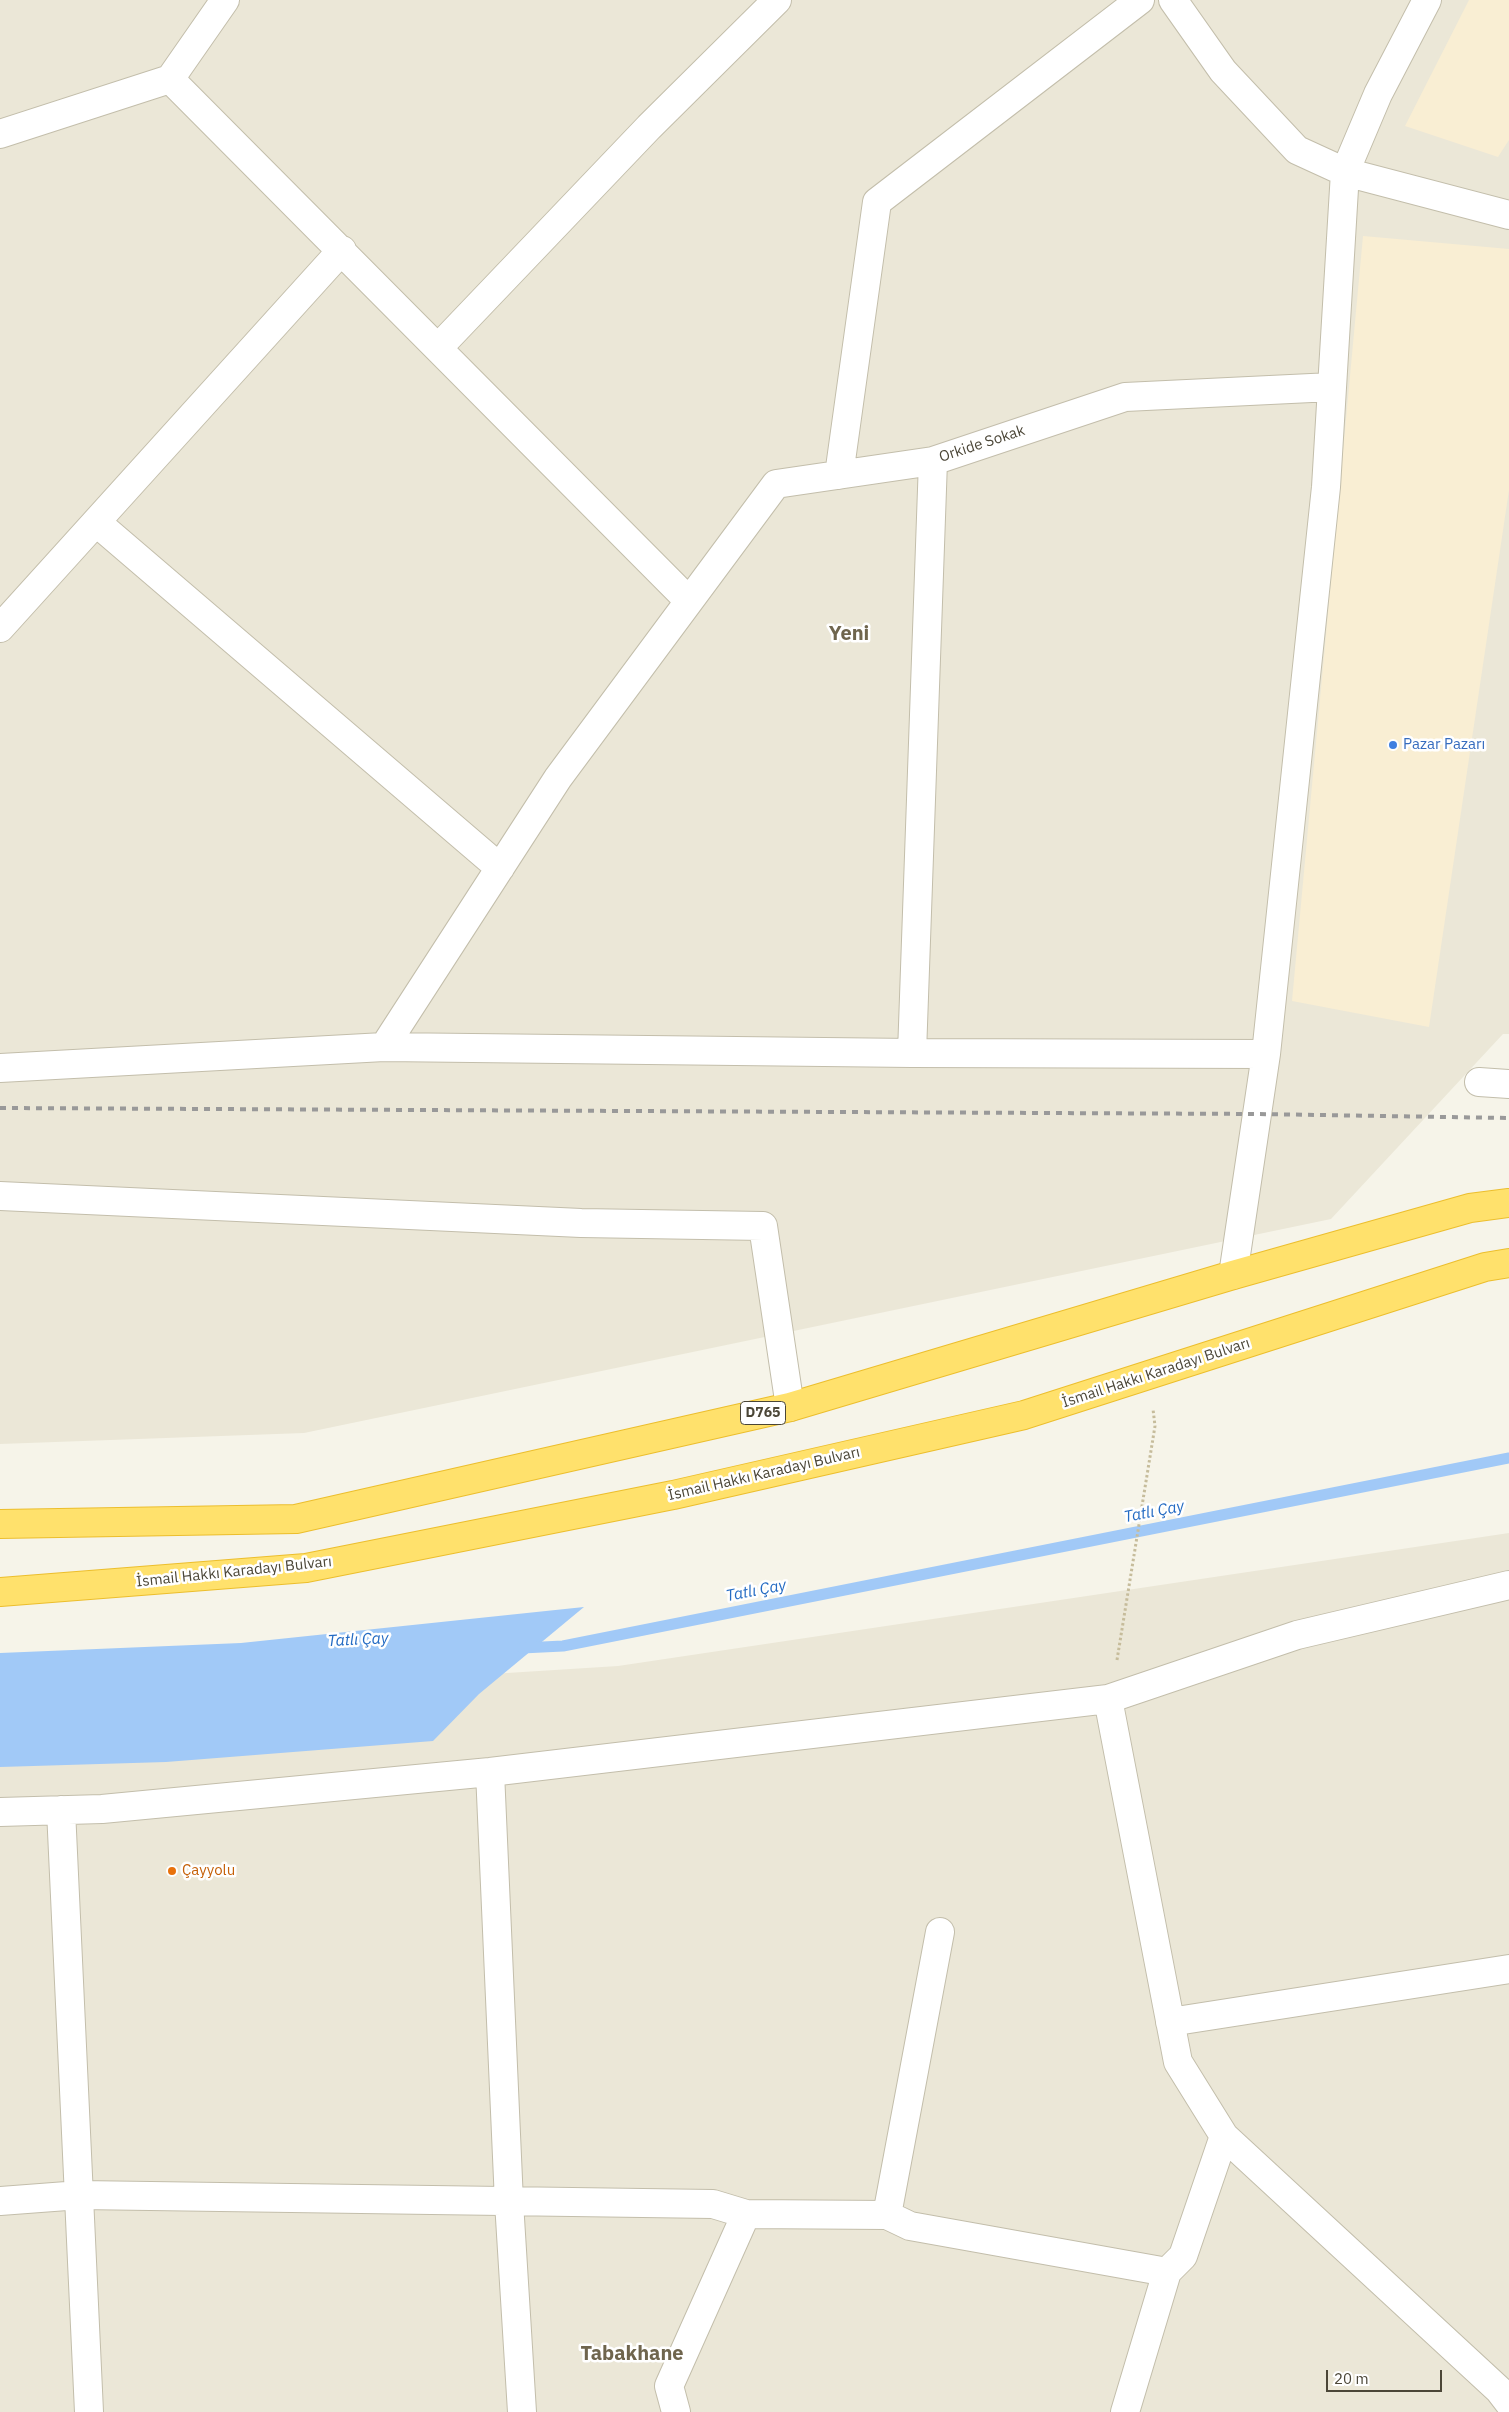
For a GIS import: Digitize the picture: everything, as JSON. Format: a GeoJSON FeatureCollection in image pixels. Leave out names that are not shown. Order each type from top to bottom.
{"type":"FeatureCollection","features":[{"type":"Feature","properties":{"kind":"highway","name":"D765"},"geometry":{"type":"LineString","coordinates":[[0,1524],[296,1519],[790,1407],[1233,1275],[1470,1208],[1509,1203]]}},
{"type":"Feature","properties":{"kind":"highway","name":"İsmail Hakkı Karadayı Bulvarı"},"geometry":{"type":"LineString","coordinates":[[0,1592],[306,1568],[673,1495],[1024,1415],[1485,1267],[1509,1262]]}},
{"type":"Feature","properties":{"kind":"street"},"geometry":{"type":"LineString","coordinates":[[0,134],[170,80],[225,0]]}},
{"type":"Feature","properties":{"kind":"street"},"geometry":{"type":"LineString","coordinates":[[438,348],[649,127],[776,0]]}},
{"type":"Feature","properties":{"kind":"street"},"geometry":{"type":"LineString","coordinates":[[839,475],[877,202],[1140,0]]}},
{"type":"Feature","properties":{"kind":"street"},"geometry":{"type":"LineString","coordinates":[[1173,0],[1223,71],[1297,150],[1345,172],[1509,215]]}},
{"type":"Feature","properties":{"kind":"street"},"geometry":{"type":"LineString","coordinates":[[1233,1275],[1266,1054],[1326,486],[1345,172],[1378,94],[1427,0]]}},
{"type":"Feature","properties":{"kind":"street"},"geometry":{"type":"LineString","coordinates":[[170,80],[342,250],[689,602]]}},
{"type":"Feature","properties":{"kind":"street"},"geometry":{"type":"LineString","coordinates":[[0,628],[342,250]]}},
{"type":"Feature","properties":{"kind":"street","name":"Orkide Sokak"},"geometry":{"type":"LineString","coordinates":[[384,1047],[558,778],[776,484],[933,461],[1125,397],[1332,387]]}},
{"type":"Feature","properties":{"kind":"street"},"geometry":{"type":"LineString","coordinates":[[912,1053],[933,461]]}},
{"type":"Feature","properties":{"kind":"street"},"geometry":{"type":"LineString","coordinates":[[96,522],[500,868]]}},
{"type":"Feature","properties":{"kind":"street"},"geometry":{"type":"LineString","coordinates":[[0,1068],[384,1047],[912,1053],[1266,1054]]}},
{"type":"Feature","properties":{"kind":"street"},"geometry":{"type":"LineString","coordinates":[[1479,1082],[1509,1084]]}},
{"type":"Feature","properties":{"kind":"street"},"geometry":{"type":"LineString","coordinates":[[0,1196],[581,1223],[763,1226],[790,1407]]}},
{"type":"Feature","properties":{"kind":"street"},"geometry":{"type":"LineString","coordinates":[[0,1812],[112,1808],[490,1772],[1108,1700],[1297,1635],[1509,1585]]}},
{"type":"Feature","properties":{"kind":"street"},"geometry":{"type":"LineString","coordinates":[[1108,1700],[1178,2062],[1224,2136],[1492,2384],[1509,2403]]}},
{"type":"Feature","properties":{"kind":"street"},"geometry":{"type":"LineString","coordinates":[[490,1772],[508,2202],[522,2412]]}},
{"type":"Feature","properties":{"kind":"street"},"geometry":{"type":"LineString","coordinates":[[62,1810],[89,2412]]}},
{"type":"Feature","properties":{"kind":"street"},"geometry":{"type":"LineString","coordinates":[[887,2215],[940,1932]]}},
{"type":"Feature","properties":{"kind":"street"},"geometry":{"type":"LineString","coordinates":[[1170,2022],[1509,1969]]}},
{"type":"Feature","properties":{"kind":"street"},"geometry":{"type":"LineString","coordinates":[[1125,2412],[1167,2272],[1183,2256],[1224,2136]]}},
{"type":"Feature","properties":{"kind":"street"},"geometry":{"type":"LineString","coordinates":[[0,2201],[80,2195],[713,2204],[746,2214],[887,2215],[910,2226],[1167,2272]]}},
{"type":"Feature","properties":{"kind":"street"},"geometry":{"type":"LineString","coordinates":[[676,2412],[669,2386],[746,2214]]}},
{"type":"Feature","properties":{"kind":"path"},"geometry":{"type":"LineString","coordinates":[[1117,1661],[1155,1426]]}},
{"type":"Feature","properties":{"kind":"shaded area"},"geometry":{"type":"Polygon","coordinates":[[[0,0],[1509,0],[1509,1034],[1503,1034],[1331,1219],[304,1433],[0,1444],[0,0]]]}},
{"type":"Feature","properties":{"kind":"shaded area"},"geometry":{"type":"Polygon","coordinates":[[[1469,0],[1509,0],[1509,140],[1498,157],[1405,126],[1469,0]]]}},
{"type":"Feature","properties":{"kind":"shaded area","name":"Pazar Pazarı"},"geometry":{"type":"Polygon","coordinates":[[[1363,236],[1509,249],[1509,490],[1429,1027],[1292,1001],[1363,236]]]}},
{"type":"Feature","properties":{"kind":"shaded area"},"geometry":{"type":"Polygon","coordinates":[[[1509,1533],[1509,2412],[0,2412],[0,1705],[618,1666],[1509,1533]]]}},
{"type":"Feature","properties":{"kind":"water"},"geometry":{"type":"Polygon","coordinates":[[[584,1607],[479,1694],[433,1741],[166,1762],[0,1767],[0,1653],[241,1643],[584,1607]]]}},
{"type":"Feature","properties":{"kind":"waterway","name":"Tatlı Çay"},"geometry":{"type":"LineString","coordinates":[[522,1648],[563,1646],[1509,1458]]}},
{"type":"Feature","properties":{"kind":"railway"},"geometry":{"type":"LineString","coordinates":[[0,1108],[1257,1114],[1509,1118]]}},
{"type":"Feature","properties":{"kind":"place","name":"Pazar Pazarı"},"geometry":{"type":"Point","coordinates":[1393,745]}},
{"type":"Feature","properties":{"kind":"place","name":"Çayyolu"},"geometry":{"type":"Point","coordinates":[172,1871]}},
{"type":"Feature","properties":{"kind":"district","name":"Yeni"},"geometry":{"type":"Point","coordinates":[849,634]}},
{"type":"Feature","properties":{"kind":"district","name":"Tabakhane"},"geometry":{"type":"Point","coordinates":[632,2354]}}]}
